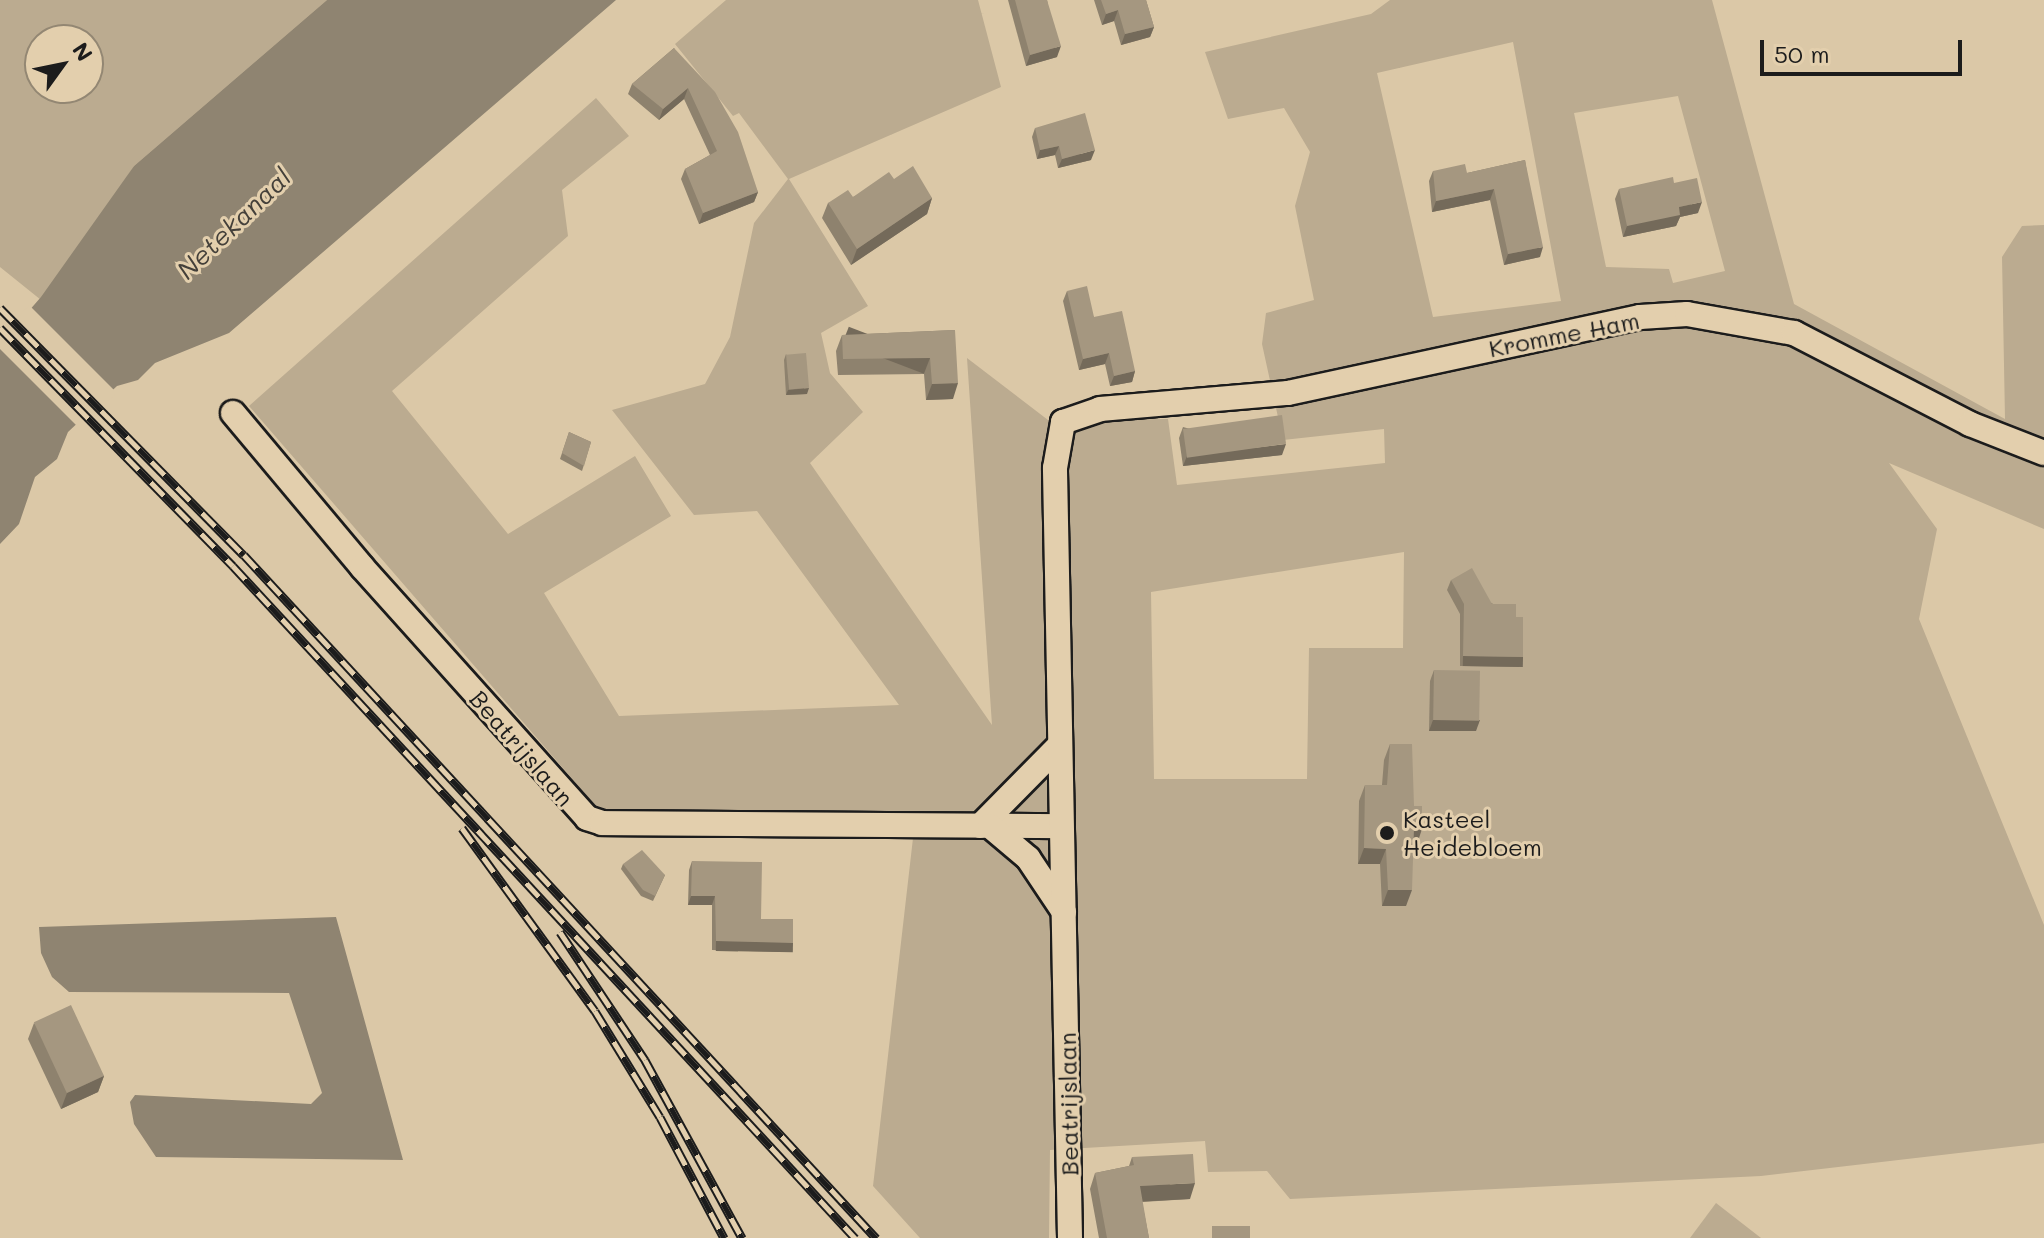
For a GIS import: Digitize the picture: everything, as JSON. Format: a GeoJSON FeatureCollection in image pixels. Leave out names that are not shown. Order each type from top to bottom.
{"type":"FeatureCollection","features":[{"type":"Feature","properties":{"kind":"street","name":"Kromme Ham"},"geometry":{"type":"LineString","coordinates":[[1063,422],[1100,409],[1288,393],[1640,317],[1687,314],[1794,333],[1970,424],[2044,453]]}},
{"type":"Feature","properties":{"kind":"street","name":"Beatrijslaan"},"geometry":{"type":"LineString","coordinates":[[233,413],[362,567],[587,818],[602,823],[1061,826]]}},
{"type":"Feature","properties":{"kind":"street","name":"Beatrijslaan"},"geometry":{"type":"LineString","coordinates":[[1063,422],[1055,468],[1058,747],[1070,1238]]}},
{"type":"Feature","properties":{"kind":"street"},"geometry":{"type":"LineString","coordinates":[[1058,747],[985,826],[1028,858],[1064,912]]}},
{"type":"Feature","properties":{"kind":"shaded area"},"geometry":{"type":"Polygon","coordinates":[[[0,0],[327,0],[134,166],[46,304],[0,267],[0,0]]]}},
{"type":"Feature","properties":{"kind":"shaded area"},"geometry":{"type":"Polygon","coordinates":[[[726,0],[978,0],[1001,87],[789,179],[868,306],[821,333],[830,373],[863,412],[810,463],[992,725],[967,358],[1048,420],[1168,419],[1177,485],[1385,463],[1384,429],[1283,440],[1262,344],[1266,313],[1314,300],[1295,206],[1310,152],[1284,108],[1228,119],[1205,52],[1371,14],[1390,0],[1712,0],[1794,304],[2005,419],[2002,257],[2022,226],[2044,225],[2044,529],[1889,463],[1937,529],[1919,619],[2044,925],[2044,1143],[1761,1176],[1290,1199],[1267,1171],[1208,1172],[1205,1141],[1050,1150],[1049,1238],[920,1238],[873,1186],[916,812],[601,812],[249,406],[596,98],[629,136],[562,190],[568,236],[392,391],[508,534],[635,456],[671,516],[544,593],[619,716],[899,705],[757,511],[694,515],[612,410],[705,384],[730,337],[754,223],[788,179],[739,113],[733,116],[675,44],[726,0]],[[1513,42],[1377,73],[1433,317],[1561,301],[1513,42]],[[1678,96],[1574,113],[1606,267],[1669,269],[1673,283],[1725,271],[1678,96]],[[1404,552],[1151,592],[1154,779],[1307,779],[1309,648],[1403,648],[1404,552]]]}},
{"type":"Feature","properties":{"kind":"shaded area"},"geometry":{"type":"Polygon","coordinates":[[[1716,1203],[1761,1238],[1690,1238],[1716,1203]]]}},
{"type":"Feature","properties":{"kind":"water","name":"Netekanaal"},"geometry":{"type":"Polygon","coordinates":[[[327,0],[616,0],[229,333],[155,363],[138,380],[117,386],[68,432],[57,459],[35,477],[19,524],[0,544],[0,344],[41,297],[134,166],[327,0]]]}},
{"type":"Feature","properties":{"kind":"water"},"geometry":{"type":"Polygon","coordinates":[[[336,917],[403,1160],[156,1157],[134,1124],[130,1102],[135,1095],[311,1104],[322,1093],[289,993],[69,992],[52,977],[41,953],[39,927],[336,917]]]}},
{"type":"Feature","properties":{"kind":"pier"},"geometry":{"type":"Polygon","coordinates":[[[29,305],[117,393],[79,428],[0,349],[0,338],[29,305]]]}},
{"type":"Feature","properties":{"kind":"building"},"geometry":{"type":"Polygon","coordinates":[[[1015,0],[1047,0],[1061,46],[1030,55],[1015,0]]]}},
{"type":"Feature","properties":{"kind":"building"},"geometry":{"type":"Polygon","coordinates":[[[1101,0],[1146,0],[1154,27],[1125,34],[1118,10],[1106,14],[1101,0]]]}},
{"type":"Feature","properties":{"kind":"building"},"geometry":{"type":"Polygon","coordinates":[[[674,48],[715,92],[738,132],[758,192],[703,213],[685,169],[717,151],[688,88],[663,109],[632,84],[674,48]]]}},
{"type":"Feature","properties":{"kind":"building"},"geometry":{"type":"Polygon","coordinates":[[[1085,113],[1095,150],[1062,159],[1059,146],[1040,150],[1035,128],[1085,113]]]}},
{"type":"Feature","properties":{"kind":"building"},"geometry":{"type":"Polygon","coordinates":[[[1525,160],[1543,247],[1508,254],[1494,189],[1436,201],[1433,171],[1465,164],[1467,173],[1525,160]]]}},
{"type":"Feature","properties":{"kind":"building"},"geometry":{"type":"Polygon","coordinates":[[[913,166],[932,198],[857,249],[828,203],[848,190],[853,197],[889,172],[894,179],[913,166]]]}},
{"type":"Feature","properties":{"kind":"building"},"geometry":{"type":"Polygon","coordinates":[[[1673,177],[1674,183],[1697,178],[1702,202],[1679,207],[1680,215],[1627,226],[1619,189],[1673,177]]]}},
{"type":"Feature","properties":{"kind":"building"},"geometry":{"type":"Polygon","coordinates":[[[1087,286],[1094,317],[1122,311],[1135,371],[1114,376],[1109,353],[1083,359],[1067,291],[1087,286]]]}},
{"type":"Feature","properties":{"kind":"building"},"geometry":{"type":"Polygon","coordinates":[[[955,330],[958,383],[932,384],[930,358],[843,359],[842,335],[955,330]]]}},
{"type":"Feature","properties":{"kind":"building"},"geometry":{"type":"Polygon","coordinates":[[[806,353],[809,388],[789,390],[786,355],[806,353]]]}},
{"type":"Feature","properties":{"kind":"building"},"geometry":{"type":"Polygon","coordinates":[[[1282,415],[1286,444],[1187,458],[1183,429],[1282,415]]]}},
{"type":"Feature","properties":{"kind":"building"},"geometry":{"type":"Polygon","coordinates":[[[569,432],[591,442],[584,466],[562,453],[569,432]]]}},
{"type":"Feature","properties":{"kind":"building"},"geometry":{"type":"Polygon","coordinates":[[[1472,568],[1492,604],[1516,604],[1516,617],[1523,617],[1523,657],[1463,656],[1464,604],[1451,580],[1472,568]]]}},
{"type":"Feature","properties":{"kind":"building"},"geometry":{"type":"Polygon","coordinates":[[[1434,670],[1480,671],[1479,721],[1433,720],[1434,670]]]}},
{"type":"Feature","properties":{"kind":"building","name":"Kasteel Heidebloem"},"geometry":{"type":"Polygon","coordinates":[[[1390,744],[1412,744],[1414,806],[1422,806],[1422,829],[1414,828],[1412,890],[1388,890],[1386,849],[1364,848],[1365,785],[1387,785],[1390,744]]]}},
{"type":"Feature","properties":{"kind":"building"},"geometry":{"type":"Polygon","coordinates":[[[642,850],[665,875],[655,896],[643,890],[623,864],[642,850]]]}},
{"type":"Feature","properties":{"kind":"building"},"geometry":{"type":"Polygon","coordinates":[[[692,861],[762,862],[761,919],[793,919],[793,943],[716,941],[715,896],[691,896],[692,861]]]}},
{"type":"Feature","properties":{"kind":"building"},"geometry":{"type":"Polygon","coordinates":[[[71,1005],[104,1076],[67,1093],[34,1022],[71,1005]]]}},
{"type":"Feature","properties":{"kind":"building"},"geometry":{"type":"Polygon","coordinates":[[[1193,1154],[1195,1183],[1140,1186],[1149,1238],[1107,1238],[1095,1173],[1134,1165],[1132,1157],[1193,1154]]]}},
{"type":"Feature","properties":{"kind":"building"},"geometry":{"type":"Polygon","coordinates":[[[1212,1226],[1250,1226],[1250,1238],[1212,1238],[1212,1226]]]}},
{"type":"Feature","properties":{"kind":"railway"},"geometry":{"type":"LineString","coordinates":[[0,308],[244,555],[876,1238]]}},
{"type":"Feature","properties":{"kind":"railway"},"geometry":{"type":"LineString","coordinates":[[0,328],[233,566],[855,1238]]}},
{"type":"Feature","properties":{"kind":"railway"},"geometry":{"type":"LineString","coordinates":[[462,828],[595,1011],[660,1117],[724,1238]]}},
{"type":"Feature","properties":{"kind":"railway"},"geometry":{"type":"LineString","coordinates":[[560,932],[645,1060],[742,1238]]}},
{"type":"Feature","properties":{"kind":"place","name":"Kasteel Heidebloem"},"geometry":{"type":"Point","coordinates":[1387,833]}}]}
